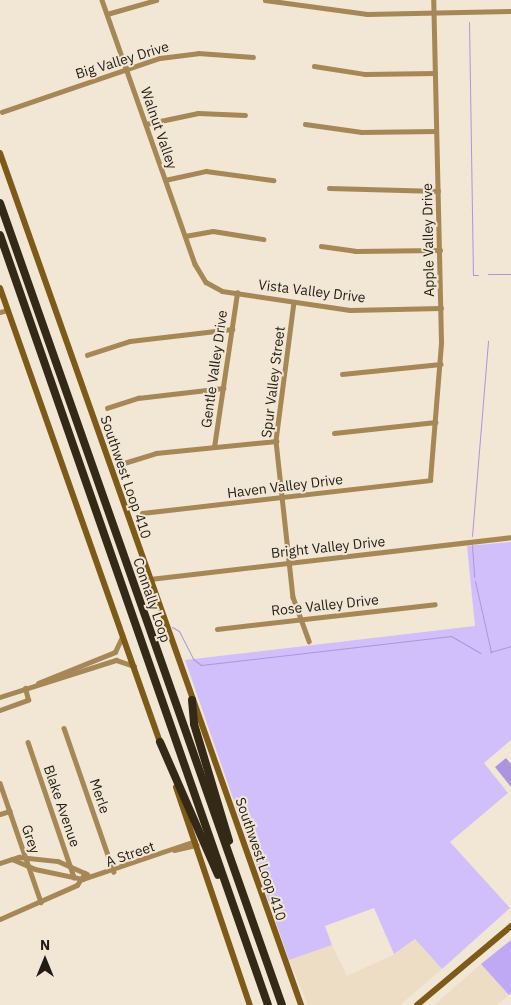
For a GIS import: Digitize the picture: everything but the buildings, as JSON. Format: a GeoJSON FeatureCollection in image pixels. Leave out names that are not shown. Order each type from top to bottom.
{"type":"FeatureCollection","features":[{"type":"Feature","properties":{"kind":"highway","name":"Connally Loop"},"geometry":{"type":"LineString","coordinates":[[0,203],[282,1005]]}},
{"type":"Feature","properties":{"kind":"highway","name":"Connally Loop"},"geometry":{"type":"LineString","coordinates":[[0,235],[268,1005]]}},
{"type":"Feature","properties":{"kind":"highway"},"geometry":{"type":"LineString","coordinates":[[192,700],[232,863]]}},
{"type":"Feature","properties":{"kind":"highway"},"geometry":{"type":"LineString","coordinates":[[160,742],[234,908]]}},
{"type":"Feature","properties":{"kind":"main road","name":"Southwest Loop 410"},"geometry":{"type":"LineString","coordinates":[[0,153],[148,579],[301,1005]]}},
{"type":"Feature","properties":{"kind":"main road"},"geometry":{"type":"LineString","coordinates":[[0,288],[196,843],[250,1005]]}},
{"type":"Feature","properties":{"kind":"main road"},"geometry":{"type":"LineString","coordinates":[[417,1005],[511,926]]}},
{"type":"Feature","properties":{"kind":"street","name":"Walnut Valley"},"geometry":{"type":"LineString","coordinates":[[102,0],[194,263]]}},
{"type":"Feature","properties":{"kind":"street"},"geometry":{"type":"LineString","coordinates":[[106,14],[156,0]]}},
{"type":"Feature","properties":{"kind":"street"},"geometry":{"type":"LineString","coordinates":[[265,0],[356,14],[511,11]]}},
{"type":"Feature","properties":{"kind":"street","name":"Apple Valley Drive"},"geometry":{"type":"LineString","coordinates":[[430,480],[440,364],[441,308],[433,0]]}},
{"type":"Feature","properties":{"kind":"street","name":"Big Valley Drive"},"geometry":{"type":"LineString","coordinates":[[2,112],[126,68],[181,54],[253,57]]}},
{"type":"Feature","properties":{"kind":"street"},"geometry":{"type":"LineString","coordinates":[[314,66],[365,74],[436,73]]}},
{"type":"Feature","properties":{"kind":"street"},"geometry":{"type":"LineString","coordinates":[[146,124],[198,113],[246,115]]}},
{"type":"Feature","properties":{"kind":"street"},"geometry":{"type":"LineString","coordinates":[[305,124],[361,132],[436,131]]}},
{"type":"Feature","properties":{"kind":"street"},"geometry":{"type":"LineString","coordinates":[[165,180],[206,171],[273,180]]}},
{"type":"Feature","properties":{"kind":"street"},"geometry":{"type":"LineString","coordinates":[[329,188],[438,191]]}},
{"type":"Feature","properties":{"kind":"street"},"geometry":{"type":"LineString","coordinates":[[185,236],[213,231],[263,239]]}},
{"type":"Feature","properties":{"kind":"street"},"geometry":{"type":"LineString","coordinates":[[321,246],[356,251],[440,250]]}},
{"type":"Feature","properties":{"kind":"street","name":"Vista Valley Drive"},"geometry":{"type":"LineString","coordinates":[[194,263],[209,285],[237,293],[350,310],[441,308]]}},
{"type":"Feature","properties":{"kind":"street","name":"Gentle Valley Drive"},"geometry":{"type":"LineString","coordinates":[[214,447],[237,293]]}},
{"type":"Feature","properties":{"kind":"street","name":"Spur Valley Street"},"geometry":{"type":"LineString","coordinates":[[294,302],[276,441],[289,562],[299,620],[309,641]]}},
{"type":"Feature","properties":{"kind":"street"},"geometry":{"type":"LineString","coordinates":[[0,312],[8,310]]}},
{"type":"Feature","properties":{"kind":"street"},"geometry":{"type":"LineString","coordinates":[[87,355],[130,341],[232,329]]}},
{"type":"Feature","properties":{"kind":"street"},"geometry":{"type":"LineString","coordinates":[[342,374],[440,364]]}},
{"type":"Feature","properties":{"kind":"street"},"geometry":{"type":"LineString","coordinates":[[106,408],[138,398],[223,388]]}},
{"type":"Feature","properties":{"kind":"street"},"geometry":{"type":"LineString","coordinates":[[334,432],[435,422]]}},
{"type":"Feature","properties":{"kind":"street"},"geometry":{"type":"LineString","coordinates":[[124,463],[156,454],[276,441]]}},
{"type":"Feature","properties":{"kind":"street","name":"Haven Valley Drive"},"geometry":{"type":"LineString","coordinates":[[142,513],[430,480]]}},
{"type":"Feature","properties":{"kind":"street","name":"Bright Valley Drive"},"geometry":{"type":"LineString","coordinates":[[148,579],[511,537]]}},
{"type":"Feature","properties":{"kind":"street","name":"Rose Valley Drive"},"geometry":{"type":"LineString","coordinates":[[217,628],[436,604]]}},
{"type":"Feature","properties":{"kind":"street"},"geometry":{"type":"LineString","coordinates":[[25,688],[118,649],[123,636]]}},
{"type":"Feature","properties":{"kind":"street"},"geometry":{"type":"LineString","coordinates":[[0,697],[116,660],[134,666]]}},
{"type":"Feature","properties":{"kind":"street"},"geometry":{"type":"LineString","coordinates":[[84,662],[87,670]]}},
{"type":"Feature","properties":{"kind":"street"},"geometry":{"type":"LineString","coordinates":[[0,710],[28,700],[25,688]]}},
{"type":"Feature","properties":{"kind":"street","name":"Merle"},"geometry":{"type":"LineString","coordinates":[[64,728],[114,872]]}},
{"type":"Feature","properties":{"kind":"street","name":"Blake Avenue"},"geometry":{"type":"LineString","coordinates":[[28,742],[74,877]]}},
{"type":"Feature","properties":{"kind":"street","name":"Grey"},"geometry":{"type":"LineString","coordinates":[[0,783],[41,902]]}},
{"type":"Feature","properties":{"kind":"street"},"geometry":{"type":"LineString","coordinates":[[0,814],[10,811]]}},
{"type":"Feature","properties":{"kind":"street","name":"A Street"},"geometry":{"type":"LineString","coordinates":[[12,859],[29,867],[82,879],[114,872],[196,843]]}},
{"type":"Feature","properties":{"kind":"street","name":"A Street"},"geometry":{"type":"LineString","coordinates":[[0,864],[12,859],[26,858],[70,866],[93,877]]}},
{"type":"Feature","properties":{"kind":"street"},"geometry":{"type":"LineString","coordinates":[[0,919],[41,902],[82,879],[85,873]]}},
{"type":"Feature","properties":{"kind":"shaded area"},"geometry":{"type":"Polygon","coordinates":[[[511,542],[511,740],[484,763],[508,793],[450,842],[510,908],[442,969],[415,939],[394,954],[374,908],[325,926],[332,945],[289,960],[185,660],[475,626],[467,546],[511,542]]]}},
{"type":"Feature","properties":{"kind":"shaded area"},"geometry":{"type":"Polygon","coordinates":[[[506,758],[511,764],[511,787],[495,767],[506,758]]]}},
{"type":"Feature","properties":{"kind":"shaded area"},"geometry":{"type":"Polygon","coordinates":[[[415,939],[442,969],[400,1005],[308,1005],[289,960],[332,945],[347,976],[393,955],[415,939]]]}},
{"type":"Feature","properties":{"kind":"shaded area"},"geometry":{"type":"Polygon","coordinates":[[[511,940],[511,993],[509,995],[481,964],[511,940]]]}},
{"type":"Feature","properties":{"kind":"shaded area"},"geometry":{"type":"Polygon","coordinates":[[[481,964],[509,995],[497,1005],[434,1005],[481,964]]]}},
{"type":"Feature","properties":{"kind":"waterway"},"geometry":{"type":"LineString","coordinates":[[469,22],[473,275],[478,275]]}},
{"type":"Feature","properties":{"kind":"waterway"},"geometry":{"type":"LineString","coordinates":[[488,274],[511,274]]}},
{"type":"Feature","properties":{"kind":"waterway"},"geometry":{"type":"LineString","coordinates":[[472,536],[488,341]]}},
{"type":"Feature","properties":{"kind":"waterway"},"geometry":{"type":"LineString","coordinates":[[472,545],[474,577]]}},
{"type":"Feature","properties":{"kind":"waterway"},"geometry":{"type":"LineString","coordinates":[[475,581],[491,652]]}},
{"type":"Feature","properties":{"kind":"waterway"},"geometry":{"type":"LineString","coordinates":[[172,627],[179,631],[193,659],[201,665],[451,636],[481,653]]}},
{"type":"Feature","properties":{"kind":"waterway"},"geometry":{"type":"LineString","coordinates":[[490,652],[511,646]]}}]}
